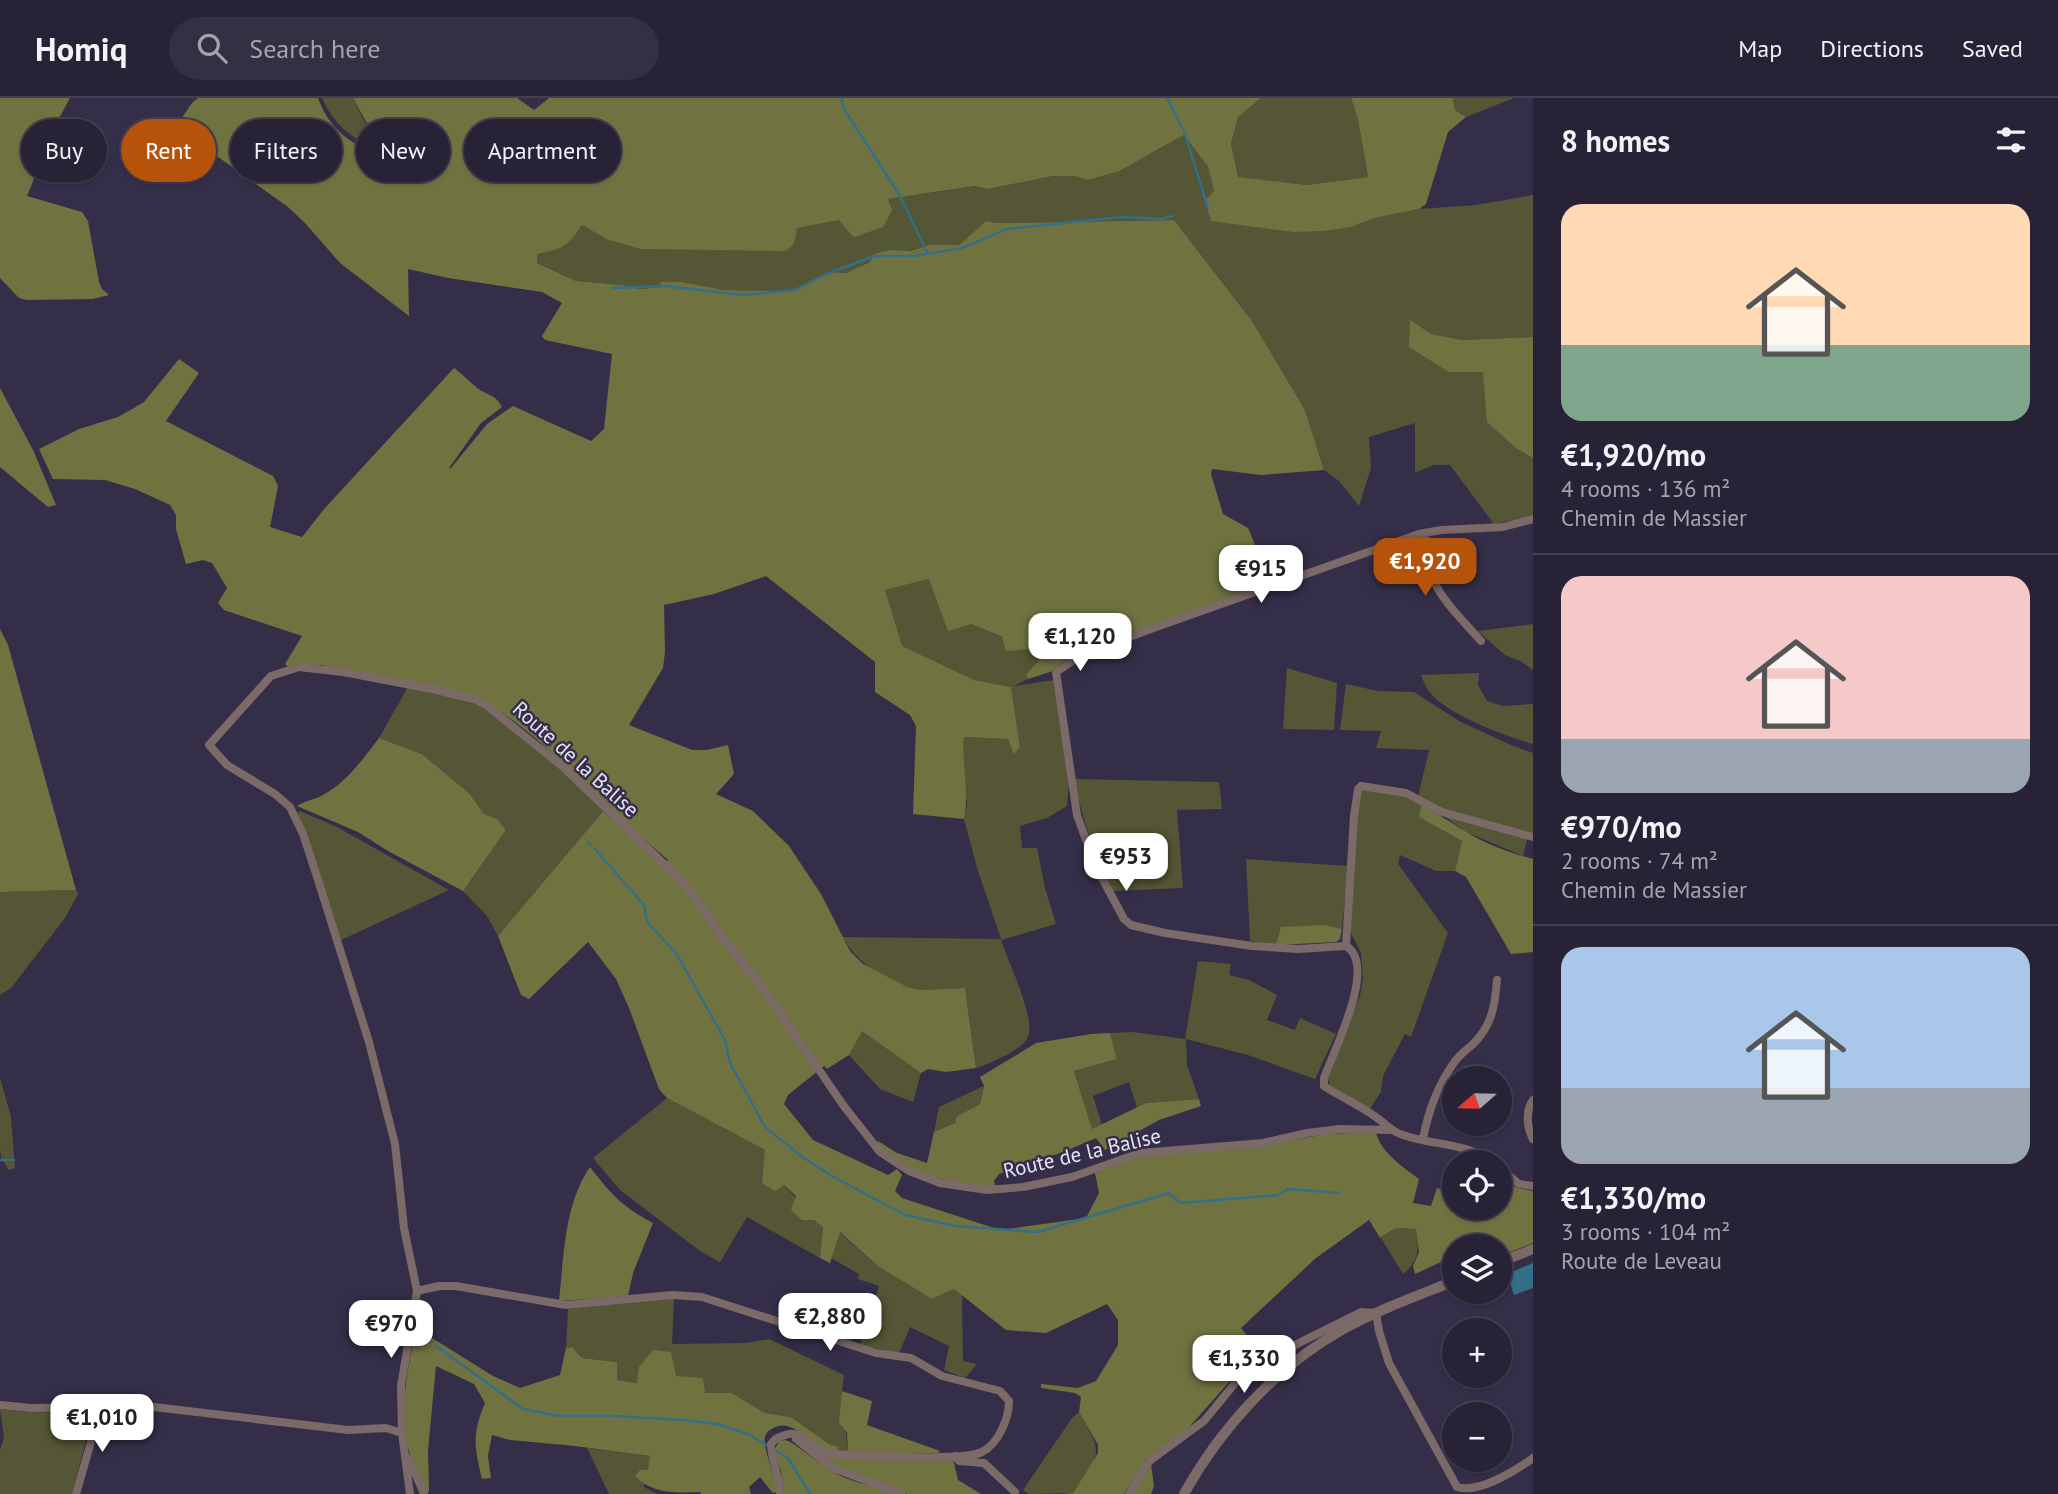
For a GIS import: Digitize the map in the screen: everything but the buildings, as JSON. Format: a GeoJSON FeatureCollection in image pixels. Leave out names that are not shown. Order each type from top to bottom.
{"type":"FeatureCollection","features":[{"type":"Feature","properties":{"kind":"street"},"geometry":{"type":"LineString","coordinates":[[1470,1150],[1390,1130],[1380,1120],[1323,1083],[1358,983],[1354,953],[1346,946],[1298,949],[1252,946],[1165,933],[1131,925],[1124,919],[1095,865],[1077,815],[1056,672],[1080,656],[1148,630],[1419,534],[1441,530],[1503,527],[1533,519]]}},
{"type":"Feature","properties":{"kind":"street"},"geometry":{"type":"LineString","coordinates":[[1426,533],[1425,558],[1433,584],[1481,641]]}},
{"type":"Feature","properties":{"kind":"street","name":"Route de la Balise"},"geometry":{"type":"LineString","coordinates":[[417,1291],[404,1228],[395,1144],[376,1066],[303,834],[285,802],[228,765],[209,745],[271,676],[290,668],[332,670],[474,699],[495,711],[535,742],[684,883],[723,939],[770,998],[863,1131],[880,1152],[912,1173],[970,1189],[998,1190],[1072,1177],[1140,1153],[1263,1143],[1340,1129],[1390,1130]]}},
{"type":"Feature","properties":{"kind":"street"},"geometry":{"type":"LineString","coordinates":[[1346,946],[1354,816],[1358,789],[1361,786],[1406,793],[1442,812],[1533,837]]}},
{"type":"Feature","properties":{"kind":"street"},"geometry":{"type":"LineString","coordinates":[[1423,1139],[1435,1096],[1448,1072],[1458,1056],[1483,1033],[1491,1021],[1497,981]]}},
{"type":"Feature","properties":{"kind":"street"},"geometry":{"type":"LineString","coordinates":[[1533,1100],[1528,1114],[1529,1130],[1533,1139]]}},
{"type":"Feature","properties":{"kind":"street"},"geometry":{"type":"LineString","coordinates":[[1512,1178],[1519,1184],[1533,1186]]}},
{"type":"Feature","properties":{"kind":"street"},"geometry":{"type":"LineString","coordinates":[[1512,1257],[1533,1249]]}},
{"type":"Feature","properties":{"kind":"street"},"geometry":{"type":"LineString","coordinates":[[410,1494],[402,1433],[401,1386],[417,1291],[439,1286],[456,1286],[566,1306],[687,1295],[738,1307],[876,1353],[911,1358],[942,1376],[1000,1391],[1009,1401],[1009,1410],[1002,1430],[992,1445],[983,1451],[955,1456],[905,1458],[829,1454],[819,1451],[797,1433],[776,1437],[771,1447],[780,1481],[780,1494]]}},
{"type":"Feature","properties":{"kind":"street"},"geometry":{"type":"LineString","coordinates":[[1184,1494],[1221,1438],[1270,1384],[1322,1342],[1376,1313],[1442,1286]]}},
{"type":"Feature","properties":{"kind":"street"},"geometry":{"type":"LineString","coordinates":[[1129,1494],[1145,1466],[1204,1421],[1241,1376],[1253,1366],[1361,1312],[1376,1313]]}},
{"type":"Feature","properties":{"kind":"street"},"geometry":{"type":"LineString","coordinates":[[1376,1313],[1379,1331],[1395,1375],[1457,1487],[1468,1494],[1480,1492],[1533,1458]]}},
{"type":"Feature","properties":{"kind":"street"},"geometry":{"type":"LineString","coordinates":[[0,1405],[31,1408],[154,1407],[348,1430],[386,1428],[402,1433]]}},
{"type":"Feature","properties":{"kind":"street"},"geometry":{"type":"LineString","coordinates":[[76,1494],[100,1407]]}},
{"type":"Feature","properties":{"kind":"street"},"geometry":{"type":"LineString","coordinates":[[787,1434],[831,1467],[901,1494]]}},
{"type":"Feature","properties":{"kind":"street"},"geometry":{"type":"LineString","coordinates":[[405,1450],[424,1494]]}},
{"type":"Feature","properties":{"kind":"street"},"geometry":{"type":"LineString","coordinates":[[955,1456],[959,1461],[984,1463],[1015,1492]]}},
{"type":"Feature","properties":{"kind":"green space"},"geometry":{"type":"Polygon","coordinates":[[[0,98],[70,98],[59,119],[21,119],[21,182],[33,182],[27,196],[82,212],[88,221],[99,282],[109,295],[93,299],[27,300],[19,298],[0,278],[0,98]]]}},
{"type":"Feature","properties":{"kind":"green space"},"geometry":{"type":"Polygon","coordinates":[[[198,98],[318,98],[329,119],[230,119],[230,165],[216,155],[216,119],[181,119],[198,98]]]}},
{"type":"Feature","properties":{"kind":"green space"},"geometry":{"type":"Polygon","coordinates":[[[322,98],[353,98],[363,119],[356,119],[356,138],[342,128],[342,119],[335,119],[322,98]]]}},
{"type":"Feature","properties":{"kind":"green space"},"geometry":{"type":"Polygon","coordinates":[[[353,98],[517,98],[534,110],[549,98],[1261,98],[1238,117],[1231,144],[1238,177],[1307,185],[1368,177],[1358,120],[1351,98],[1453,98],[1455,110],[1466,117],[1448,132],[1426,204],[1419,209],[1375,218],[1351,227],[1293,232],[1211,221],[1205,201],[1214,191],[1208,167],[1184,135],[1119,171],[1088,180],[1075,176],[1053,176],[988,189],[975,186],[888,199],[892,210],[883,227],[855,237],[839,220],[797,228],[793,244],[785,251],[641,249],[606,239],[582,225],[564,246],[538,254],[537,263],[576,281],[640,289],[659,287],[661,282],[682,282],[724,290],[774,291],[799,289],[828,272],[846,273],[870,262],[874,254],[890,250],[910,251],[929,245],[959,245],[986,221],[1174,220],[1252,321],[1305,410],[1324,470],[1261,475],[1212,469],[1211,474],[1223,514],[1248,528],[1271,582],[1087,651],[1066,660],[1050,672],[1028,679],[1026,675],[1039,660],[1028,649],[1006,651],[1002,637],[971,624],[948,631],[929,579],[885,590],[902,646],[974,680],[1011,687],[1020,747],[1014,755],[1008,739],[964,737],[964,819],[913,814],[916,726],[910,715],[875,692],[875,662],[766,576],[714,594],[664,605],[663,668],[629,725],[692,750],[728,745],[734,774],[716,794],[753,811],[789,846],[821,894],[850,951],[863,964],[907,987],[920,990],[965,988],[976,1068],[946,1072],[928,1069],[921,1073],[862,1031],[849,1055],[827,1069],[824,1066],[788,1095],[784,1104],[813,1140],[888,1175],[897,1169],[902,1175],[895,1191],[902,1198],[1000,1230],[1086,1218],[1099,1193],[1095,1173],[1141,1156],[1287,1141],[1327,1134],[1376,1132],[1387,1152],[1419,1179],[1413,1203],[1431,1206],[1437,1188],[1442,1189],[1442,1220],[1512,1220],[1512,1185],[1533,1191],[1533,1243],[1512,1251],[1512,1234],[1442,1234],[1442,1262],[1415,1274],[1413,1266],[1419,1252],[1416,1229],[1396,1228],[1380,1238],[1369,1220],[1316,1258],[1241,1328],[1263,1355],[1230,1381],[1183,1434],[1145,1460],[1124,1494],[1062,1494],[1073,1493],[1098,1453],[1098,1445],[1079,1412],[1081,1397],[1075,1393],[1041,1388],[1041,1384],[1078,1388],[1096,1381],[1118,1345],[1118,1320],[1107,1304],[1046,1333],[1006,1330],[954,1289],[932,1299],[879,1267],[840,1232],[830,1263],[820,1258],[823,1227],[814,1220],[802,1220],[791,1210],[796,1196],[784,1185],[775,1191],[762,1183],[765,1150],[667,1098],[659,1089],[616,979],[588,942],[529,999],[521,995],[498,936],[603,811],[662,866],[668,860],[542,744],[489,705],[469,695],[321,665],[287,666],[285,664],[302,636],[224,610],[218,603],[227,588],[212,563],[203,560],[186,564],[176,529],[176,515],[170,505],[135,489],[105,480],[53,479],[39,449],[79,429],[118,417],[144,402],[179,359],[199,373],[166,421],[273,476],[278,486],[270,527],[302,537],[325,508],[454,368],[479,390],[494,397],[502,407],[481,423],[449,468],[487,424],[513,406],[591,441],[604,429],[612,354],[545,340],[542,336],[562,303],[542,292],[448,278],[408,269],[409,316],[340,263],[288,207],[253,182],[342,182],[342,134],[356,144],[356,182],[450,182],[450,119],[365,119],[353,98]]]}},
{"type":"Feature","properties":{"kind":"green space"},"geometry":{"type":"Polygon","coordinates":[[[1261,98],[1351,98],[1358,120],[1368,177],[1307,185],[1238,178],[1231,144],[1238,117],[1261,98]]]}},
{"type":"Feature","properties":{"kind":"green space"},"geometry":{"type":"Polygon","coordinates":[[[1453,98],[1514,98],[1466,117],[1455,110],[1453,98]]]}},
{"type":"Feature","properties":{"kind":"green space"},"geometry":{"type":"Polygon","coordinates":[[[1184,135],[1208,167],[1214,191],[1261,227],[1293,232],[1351,227],[1375,218],[1419,209],[1476,205],[1533,195],[1533,337],[1462,340],[1431,334],[1410,321],[1449,372],[1483,372],[1517,449],[1533,458],[1533,516],[1494,524],[1450,465],[1433,465],[1415,473],[1415,423],[1369,437],[1371,468],[1359,506],[1339,481],[1324,470],[1305,410],[1252,321],[1174,220],[986,221],[959,245],[929,245],[870,262],[846,273],[828,272],[799,289],[774,291],[724,290],[682,282],[661,282],[659,287],[640,289],[576,281],[537,263],[538,254],[564,246],[582,225],[606,239],[796,228],[839,220],[852,236],[888,199],[976,186],[988,189],[1053,176],[1075,176],[1152,153],[1184,135]]]}},
{"type":"Feature","properties":{"kind":"green space"},"geometry":{"type":"Polygon","coordinates":[[[1410,320],[1431,334],[1462,340],[1533,337],[1533,458],[1517,449],[1487,422],[1483,372],[1449,372],[1409,347],[1410,320]]]}},
{"type":"Feature","properties":{"kind":"green space"},"geometry":{"type":"Polygon","coordinates":[[[0,388],[34,452],[56,505],[48,507],[0,467],[0,388]]]}},
{"type":"Feature","properties":{"kind":"green space"},"geometry":{"type":"Polygon","coordinates":[[[929,579],[971,624],[1028,649],[1039,660],[1026,675],[1028,679],[1014,686],[1054,680],[1069,782],[1067,806],[1047,818],[1020,826],[1022,848],[1037,848],[1056,924],[1001,940],[1025,1005],[1029,1031],[1027,1039],[1011,1052],[976,1068],[965,988],[922,990],[898,985],[866,965],[842,937],[1001,939],[964,819],[967,805],[962,754],[964,737],[1008,739],[1015,754],[1020,747],[1011,687],[974,680],[901,646],[885,590],[929,579]]]}},
{"type":"Feature","properties":{"kind":"green space"},"geometry":{"type":"Polygon","coordinates":[[[1533,624],[1533,670],[1505,655],[1478,631],[1533,624]]]}},
{"type":"Feature","properties":{"kind":"green space"},"geometry":{"type":"Polygon","coordinates":[[[0,629],[8,645],[76,890],[0,892],[0,629]]]}},
{"type":"Feature","properties":{"kind":"green space"},"geometry":{"type":"Polygon","coordinates":[[[1287,668],[1337,683],[1334,730],[1283,729],[1287,668]]]}},
{"type":"Feature","properties":{"kind":"green space"},"geometry":{"type":"Polygon","coordinates":[[[1479,673],[1478,685],[1487,701],[1503,706],[1533,704],[1533,744],[1461,716],[1436,699],[1421,675],[1479,673]]]}},
{"type":"Feature","properties":{"kind":"green space"},"geometry":{"type":"Polygon","coordinates":[[[1346,684],[1378,691],[1414,692],[1459,721],[1533,753],[1533,833],[1442,810],[1418,797],[1429,750],[1376,748],[1381,731],[1340,730],[1346,684]]]}},
{"type":"Feature","properties":{"kind":"green space"},"geometry":{"type":"Polygon","coordinates":[[[409,685],[471,701],[490,710],[566,772],[603,811],[498,936],[487,916],[463,891],[506,830],[497,819],[484,814],[470,794],[422,754],[379,738],[409,685]]]}},
{"type":"Feature","properties":{"kind":"green space"},"geometry":{"type":"Polygon","coordinates":[[[379,738],[422,754],[470,794],[484,814],[497,819],[506,830],[463,891],[358,832],[297,806],[323,795],[339,784],[354,770],[379,738]]]}},
{"type":"Feature","properties":{"kind":"green space"},"geometry":{"type":"Polygon","coordinates":[[[1074,779],[1219,782],[1222,809],[1177,810],[1183,888],[1112,891],[1090,837],[1074,779]]]}},
{"type":"Feature","properties":{"kind":"green space"},"geometry":{"type":"Polygon","coordinates":[[[1361,791],[1402,795],[1421,805],[1419,817],[1462,841],[1455,871],[1436,871],[1400,855],[1398,864],[1448,933],[1411,1037],[1405,1034],[1383,1076],[1381,1092],[1369,1110],[1330,1085],[1327,1075],[1360,996],[1363,978],[1361,953],[1350,931],[1357,811],[1361,791]]]}},
{"type":"Feature","properties":{"kind":"green space"},"geometry":{"type":"Polygon","coordinates":[[[1421,805],[1481,840],[1533,859],[1533,952],[1511,954],[1466,877],[1455,871],[1462,841],[1419,817],[1421,805]]]}},
{"type":"Feature","properties":{"kind":"green space"},"geometry":{"type":"Polygon","coordinates":[[[300,811],[337,827],[449,890],[341,940],[297,813],[300,811]]]}},
{"type":"Feature","properties":{"kind":"green space"},"geometry":{"type":"Polygon","coordinates":[[[1444,816],[1527,839],[1523,856],[1466,832],[1444,816]]]}},
{"type":"Feature","properties":{"kind":"green space"},"geometry":{"type":"Polygon","coordinates":[[[1246,859],[1348,866],[1342,929],[1326,925],[1276,945],[1250,941],[1246,859]]]}},
{"type":"Feature","properties":{"kind":"green space"},"geometry":{"type":"Polygon","coordinates":[[[76,890],[78,894],[65,918],[11,988],[0,995],[0,892],[76,890]]]}},
{"type":"Feature","properties":{"kind":"green space"},"geometry":{"type":"Polygon","coordinates":[[[1326,925],[1342,929],[1340,939],[1336,942],[1276,945],[1281,927],[1326,925]]]}},
{"type":"Feature","properties":{"kind":"green space"},"geometry":{"type":"Polygon","coordinates":[[[1198,961],[1231,964],[1229,975],[1249,980],[1277,995],[1267,1020],[1295,1030],[1300,1018],[1336,1034],[1315,1079],[1248,1055],[1186,1039],[1187,1065],[1199,1099],[1146,1103],[1137,1108],[1129,1082],[1093,1096],[1102,1125],[1092,1129],[1074,1071],[1117,1059],[1110,1033],[1133,1032],[1185,1039],[1198,961]]]}},
{"type":"Feature","properties":{"kind":"green space"},"geometry":{"type":"Polygon","coordinates":[[[862,1030],[921,1073],[913,1102],[880,1089],[849,1055],[862,1030]]]}},
{"type":"Feature","properties":{"kind":"green space"},"geometry":{"type":"Polygon","coordinates":[[[1110,1033],[1117,1059],[1074,1071],[1092,1129],[1146,1103],[1199,1099],[1201,1106],[1159,1120],[1105,1150],[1096,1138],[999,1174],[994,1181],[996,1188],[948,1180],[917,1171],[902,1164],[877,1144],[878,1141],[897,1153],[927,1163],[934,1132],[955,1123],[957,1116],[980,1104],[984,1086],[980,1077],[1036,1043],[1110,1033]]]}},
{"type":"Feature","properties":{"kind":"green space"},"geometry":{"type":"Polygon","coordinates":[[[0,1078],[11,1117],[15,1168],[9,1170],[1,1157],[0,1148],[0,1078]]]}},
{"type":"Feature","properties":{"kind":"green space"},"geometry":{"type":"Polygon","coordinates":[[[984,1086],[980,1104],[957,1116],[955,1123],[934,1132],[939,1107],[984,1086]]]}},
{"type":"Feature","properties":{"kind":"green space"},"geometry":{"type":"Polygon","coordinates":[[[667,1098],[765,1150],[784,1185],[823,1227],[820,1258],[747,1217],[720,1262],[700,1251],[620,1190],[593,1158],[667,1098]]]}},
{"type":"Feature","properties":{"kind":"green space"},"geometry":{"type":"Polygon","coordinates":[[[590,1167],[618,1199],[653,1223],[633,1273],[628,1296],[559,1301],[570,1214],[581,1182],[590,1167]]]}},
{"type":"Feature","properties":{"kind":"green space"},"geometry":{"type":"Polygon","coordinates":[[[1396,1228],[1416,1229],[1418,1242],[1413,1264],[1403,1274],[1381,1238],[1396,1228]]]}},
{"type":"Feature","properties":{"kind":"green space"},"geometry":{"type":"Polygon","coordinates":[[[839,1232],[879,1267],[932,1299],[954,1289],[962,1295],[963,1361],[977,1364],[965,1378],[944,1370],[949,1346],[910,1327],[899,1353],[860,1345],[879,1286],[858,1279],[859,1274],[831,1258],[839,1232]]]}},
{"type":"Feature","properties":{"kind":"green space"},"geometry":{"type":"Polygon","coordinates":[[[674,1298],[672,1344],[745,1343],[769,1339],[844,1375],[842,1391],[848,1453],[838,1451],[839,1447],[829,1444],[791,1417],[765,1413],[731,1394],[705,1393],[617,1380],[616,1362],[582,1358],[572,1347],[566,1348],[568,1309],[674,1298]]]}},
{"type":"Feature","properties":{"kind":"green space"},"geometry":{"type":"Polygon","coordinates":[[[416,1328],[493,1376],[520,1388],[560,1375],[566,1348],[572,1347],[582,1358],[617,1362],[617,1380],[637,1383],[639,1367],[653,1350],[671,1352],[676,1376],[703,1378],[705,1393],[731,1393],[765,1413],[791,1417],[829,1444],[839,1447],[838,1451],[822,1449],[791,1427],[778,1426],[768,1431],[765,1440],[777,1492],[773,1493],[760,1477],[749,1487],[751,1494],[701,1494],[664,1491],[642,1482],[635,1476],[640,1470],[648,1470],[650,1456],[510,1440],[492,1435],[488,1456],[491,1478],[482,1479],[476,1440],[485,1403],[474,1384],[436,1366],[428,1450],[429,1492],[425,1491],[410,1455],[404,1423],[405,1391],[416,1328]]]}},
{"type":"Feature","properties":{"kind":"green space"},"geometry":{"type":"Polygon","coordinates":[[[842,1391],[872,1401],[867,1425],[940,1451],[848,1453],[847,1432],[839,1423],[842,1391]]]}},
{"type":"Feature","properties":{"kind":"green space"},"geometry":{"type":"Polygon","coordinates":[[[0,1409],[86,1413],[92,1417],[72,1494],[0,1494],[0,1450],[4,1437],[0,1409]]]}},
{"type":"Feature","properties":{"kind":"green space"},"geometry":{"type":"Polygon","coordinates":[[[1079,1412],[1096,1447],[1094,1461],[1073,1493],[1029,1494],[1023,1490],[1072,1418],[1079,1412]]]}},
{"type":"Feature","properties":{"kind":"green space"},"geometry":{"type":"Polygon","coordinates":[[[785,1440],[837,1474],[892,1494],[784,1494],[781,1471],[774,1451],[779,1441],[785,1440]]]}},
{"type":"Feature","properties":{"kind":"green space"},"geometry":{"type":"Polygon","coordinates":[[[587,1448],[651,1456],[644,1487],[657,1494],[609,1494],[587,1448]]]}},
{"type":"Feature","properties":{"kind":"green space"},"geometry":{"type":"Polygon","coordinates":[[[820,1454],[953,1459],[958,1480],[981,1494],[907,1494],[829,1462],[820,1454]]]}},
{"type":"Feature","properties":{"kind":"green space"},"geometry":{"type":"Polygon","coordinates":[[[1151,1464],[1154,1486],[1151,1494],[1131,1494],[1151,1464]]]}},
{"type":"Feature","properties":{"kind":"water"},"geometry":{"type":"Polygon","coordinates":[[[1533,1263],[1533,1288],[1514,1295],[1512,1272],[1533,1263]]]}},
{"type":"Feature","properties":{"kind":"waterway"},"geometry":{"type":"LineString","coordinates":[[841,98],[844,109],[899,194],[928,254]]}},
{"type":"Feature","properties":{"kind":"waterway"},"geometry":{"type":"LineString","coordinates":[[1167,98],[1184,131],[1208,208]]}},
{"type":"Feature","properties":{"kind":"waterway"},"geometry":{"type":"LineString","coordinates":[[613,288],[665,286],[744,295],[795,290],[824,275],[874,256],[914,256],[962,248],[1007,229],[1122,217],[1161,219],[1172,216]]}},
{"type":"Feature","properties":{"kind":"waterway"},"geometry":{"type":"LineString","coordinates":[[588,842],[591,845]]}},
{"type":"Feature","properties":{"kind":"waterway"},"geometry":{"type":"LineString","coordinates":[[594,848],[644,905],[647,922],[676,953],[725,1040],[730,1063],[765,1127],[830,1175],[905,1215],[956,1226],[1038,1232],[1169,1193],[1180,1203],[1278,1195],[1288,1189],[1340,1193]]}},
{"type":"Feature","properties":{"kind":"waterway"},"geometry":{"type":"LineString","coordinates":[[0,1160],[14,1160]]}},
{"type":"Feature","properties":{"kind":"waterway"},"geometry":{"type":"LineString","coordinates":[[436,1346],[523,1409],[559,1416],[682,1420],[717,1424],[748,1434],[788,1458],[810,1494]]}}]}
